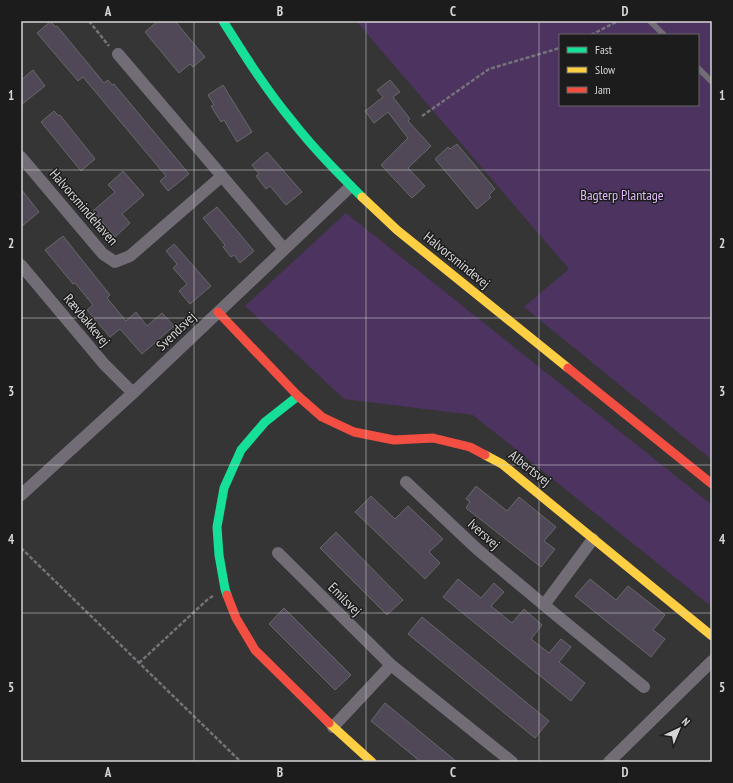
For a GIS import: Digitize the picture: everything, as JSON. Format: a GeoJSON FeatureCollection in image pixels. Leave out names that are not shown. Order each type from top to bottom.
{"type":"FeatureCollection","features":[{"type":"Feature","properties":{"kind":"street","name":"Halvorsmindevej"},"geometry":{"type":"LineString","coordinates":[[223,21],[281,107],[303,135],[350,187],[397,230],[712,484]]}},
{"type":"Feature","properties":{"kind":"street"},"geometry":{"type":"LineString","coordinates":[[118,54],[284,248]]}},
{"type":"Feature","properties":{"kind":"street","name":"Halvorsmindehaven"},"geometry":{"type":"LineString","coordinates":[[21,157],[103,254],[115,262],[130,256],[222,176]]}},
{"type":"Feature","properties":{"kind":"street","name":"Svendsvej"},"geometry":{"type":"LineString","coordinates":[[21,495],[133,393],[350,187]]}},
{"type":"Feature","properties":{"kind":"street","name":"Rævbakkevej"},"geometry":{"type":"LineString","coordinates":[[21,265],[104,364],[133,393]]}},
{"type":"Feature","properties":{"kind":"street","name":"Albertsvej"},"geometry":{"type":"LineString","coordinates":[[218,312],[298,396],[322,417],[354,432],[394,440],[432,438],[470,447],[502,464],[712,636]]}},
{"type":"Feature","properties":{"kind":"street"},"geometry":{"type":"LineString","coordinates":[[298,396],[265,422],[241,450],[224,488],[217,527],[219,555],[225,589],[236,618],[255,650],[333,727],[372,762]]}},
{"type":"Feature","properties":{"kind":"street","name":"Iversvej"},"geometry":{"type":"LineString","coordinates":[[406,482],[477,549],[644,687]]}},
{"type":"Feature","properties":{"kind":"street"},"geometry":{"type":"LineString","coordinates":[[544,605],[593,539]]}},
{"type":"Feature","properties":{"kind":"street","name":"Emilsvej"},"geometry":{"type":"LineString","coordinates":[[278,554],[391,665],[512,762]]}},
{"type":"Feature","properties":{"kind":"street"},"geometry":{"type":"LineString","coordinates":[[609,762],[712,661]]}},
{"type":"Feature","properties":{"kind":"street"},"geometry":{"type":"LineString","coordinates":[[333,727],[391,665]]}},
{"type":"Feature","properties":{"kind":"lane"},"geometry":{"type":"LineString","coordinates":[[650,21],[663,34]]}},
{"type":"Feature","properties":{"kind":"lane"},"geometry":{"type":"LineString","coordinates":[[699,69],[712,82]]}},
{"type":"Feature","properties":{"kind":"path"},"geometry":{"type":"LineString","coordinates":[[89,21],[110,47],[118,54]]}},
{"type":"Feature","properties":{"kind":"path"},"geometry":{"type":"LineString","coordinates":[[593,34],[618,21]]}},
{"type":"Feature","properties":{"kind":"path"},"geometry":{"type":"LineString","coordinates":[[422,116],[489,69],[559,48]]}},
{"type":"Feature","properties":{"kind":"path"},"geometry":{"type":"LineString","coordinates":[[21,548],[241,762]]}},
{"type":"Feature","properties":{"kind":"path"},"geometry":{"type":"LineString","coordinates":[[139,663],[208,599],[225,589]]}},
{"type":"Feature","properties":{"kind":"green space","name":"Bagterp Plantage"},"geometry":{"type":"Polygon","coordinates":[[[356,21],[712,21],[712,460],[524,307],[569,269],[356,21]]]}},
{"type":"Feature","properties":{"kind":"green space"},"geometry":{"type":"Polygon","coordinates":[[[346,213],[712,505],[712,607],[473,415],[344,399],[245,306],[346,213]]]}},
{"type":"Feature","properties":{"kind":"building"},"geometry":{"type":"Polygon","coordinates":[[[51,21],[55,27],[57,26],[104,83],[108,80],[112,85],[114,84],[189,174],[168,191],[160,181],[166,176],[83,77],[78,81],[37,33],[51,21]]]}},
{"type":"Feature","properties":{"kind":"building"},"geometry":{"type":"Polygon","coordinates":[[[158,21],[175,21],[205,57],[193,67],[190,64],[179,73],[145,32],[158,21]]]}},
{"type":"Feature","properties":{"kind":"building"},"geometry":{"type":"Polygon","coordinates":[[[33,70],[45,86],[21,105],[21,80],[33,70]]]}},
{"type":"Feature","properties":{"kind":"building"},"geometry":{"type":"Polygon","coordinates":[[[390,80],[400,92],[393,97],[410,119],[408,121],[431,146],[408,168],[425,186],[412,198],[381,165],[408,138],[388,112],[374,123],[365,111],[383,97],[377,90],[390,80]]]}},
{"type":"Feature","properties":{"kind":"building"},"geometry":{"type":"Polygon","coordinates":[[[223,85],[252,132],[237,142],[224,120],[221,122],[211,106],[214,105],[208,95],[223,85]]]}},
{"type":"Feature","properties":{"kind":"building"},"geometry":{"type":"Polygon","coordinates":[[[54,111],[59,116],[60,115],[95,159],[81,171],[41,122],[54,111]]]}},
{"type":"Feature","properties":{"kind":"building"},"geometry":{"type":"Polygon","coordinates":[[[457,144],[495,189],[489,195],[491,197],[477,209],[435,159],[448,147],[450,149],[457,144]]]}},
{"type":"Feature","properties":{"kind":"building"},"geometry":{"type":"Polygon","coordinates":[[[267,152],[302,192],[286,205],[270,186],[266,189],[256,176],[259,174],[252,165],[267,152]]]}},
{"type":"Feature","properties":{"kind":"building"},"geometry":{"type":"Polygon","coordinates":[[[123,171],[144,195],[122,214],[130,223],[115,237],[93,211],[115,192],[108,185],[123,171]]]}},
{"type":"Feature","properties":{"kind":"building"},"geometry":{"type":"Polygon","coordinates":[[[21,189],[39,212],[21,227],[21,189]]]}},
{"type":"Feature","properties":{"kind":"building"},"geometry":{"type":"Polygon","coordinates":[[[217,207],[254,251],[240,263],[234,255],[231,257],[223,247],[225,245],[203,218],[217,207]]]}},
{"type":"Feature","properties":{"kind":"building"},"geometry":{"type":"Polygon","coordinates":[[[63,236],[110,295],[107,298],[126,321],[136,312],[147,326],[162,313],[174,326],[142,354],[120,329],[110,337],[87,310],[93,305],[75,283],[73,284],[45,250],[63,236]]]}},
{"type":"Feature","properties":{"kind":"building"},"geometry":{"type":"Polygon","coordinates":[[[174,244],[211,286],[190,304],[179,291],[187,284],[173,268],[177,264],[166,251],[174,244]]]}},
{"type":"Feature","properties":{"kind":"building"},"geometry":{"type":"Polygon","coordinates":[[[476,486],[507,511],[519,497],[556,527],[544,541],[555,549],[541,567],[466,508],[470,502],[466,499],[476,486]]]}},
{"type":"Feature","properties":{"kind":"building"},"geometry":{"type":"Polygon","coordinates":[[[371,496],[395,519],[408,506],[443,539],[429,552],[440,563],[425,579],[355,512],[371,496]]]}},
{"type":"Feature","properties":{"kind":"building"},"geometry":{"type":"Polygon","coordinates":[[[336,532],[403,600],[387,615],[320,548],[336,532]]]}},
{"type":"Feature","properties":{"kind":"building"},"geometry":{"type":"Polygon","coordinates":[[[458,579],[481,598],[494,583],[504,592],[491,606],[512,623],[524,609],[542,625],[531,639],[549,653],[561,639],[571,647],[559,662],[585,683],[571,701],[443,597],[458,579]]]}},
{"type":"Feature","properties":{"kind":"building"},"geometry":{"type":"Polygon","coordinates":[[[590,579],[616,600],[628,586],[665,615],[653,630],[665,639],[651,657],[575,596],[590,579]]]}},
{"type":"Feature","properties":{"kind":"building"},"geometry":{"type":"Polygon","coordinates":[[[284,608],[351,675],[335,690],[269,624],[284,608]]]}},
{"type":"Feature","properties":{"kind":"building"},"geometry":{"type":"Polygon","coordinates":[[[422,617],[549,721],[535,738],[408,634],[422,617]]]}},
{"type":"Feature","properties":{"kind":"building"},"geometry":{"type":"Polygon","coordinates":[[[385,703],[457,762],[421,762],[371,721],[385,703]]]}},
{"type":"Feature","properties":{"kind":"traffic: fast"},"geometry":{"type":"LineString","coordinates":[[223,21],[256,73],[283,110],[335,170],[362,197]]}},
{"type":"Feature","properties":{"kind":"traffic: fast"},"geometry":{"type":"LineString","coordinates":[[227,595],[219,555],[217,527],[224,488],[241,450],[265,422],[298,396]]}},
{"type":"Feature","properties":{"kind":"traffic: slow"},"geometry":{"type":"LineString","coordinates":[[362,197],[397,230],[568,368]]}},
{"type":"Feature","properties":{"kind":"traffic: slow"},"geometry":{"type":"LineString","coordinates":[[485,455],[502,464],[712,636]]}},
{"type":"Feature","properties":{"kind":"traffic: slow"},"geometry":{"type":"LineString","coordinates":[[329,723],[372,762]]}},
{"type":"Feature","properties":{"kind":"traffic: jam"},"geometry":{"type":"LineString","coordinates":[[218,312],[298,396],[322,417],[354,432],[394,440],[433,438],[470,447],[485,455]]}},
{"type":"Feature","properties":{"kind":"traffic: jam"},"geometry":{"type":"LineString","coordinates":[[568,368],[712,484]]}},
{"type":"Feature","properties":{"kind":"traffic: jam"},"geometry":{"type":"LineString","coordinates":[[227,595],[236,618],[255,650],[329,723]]}}]}
